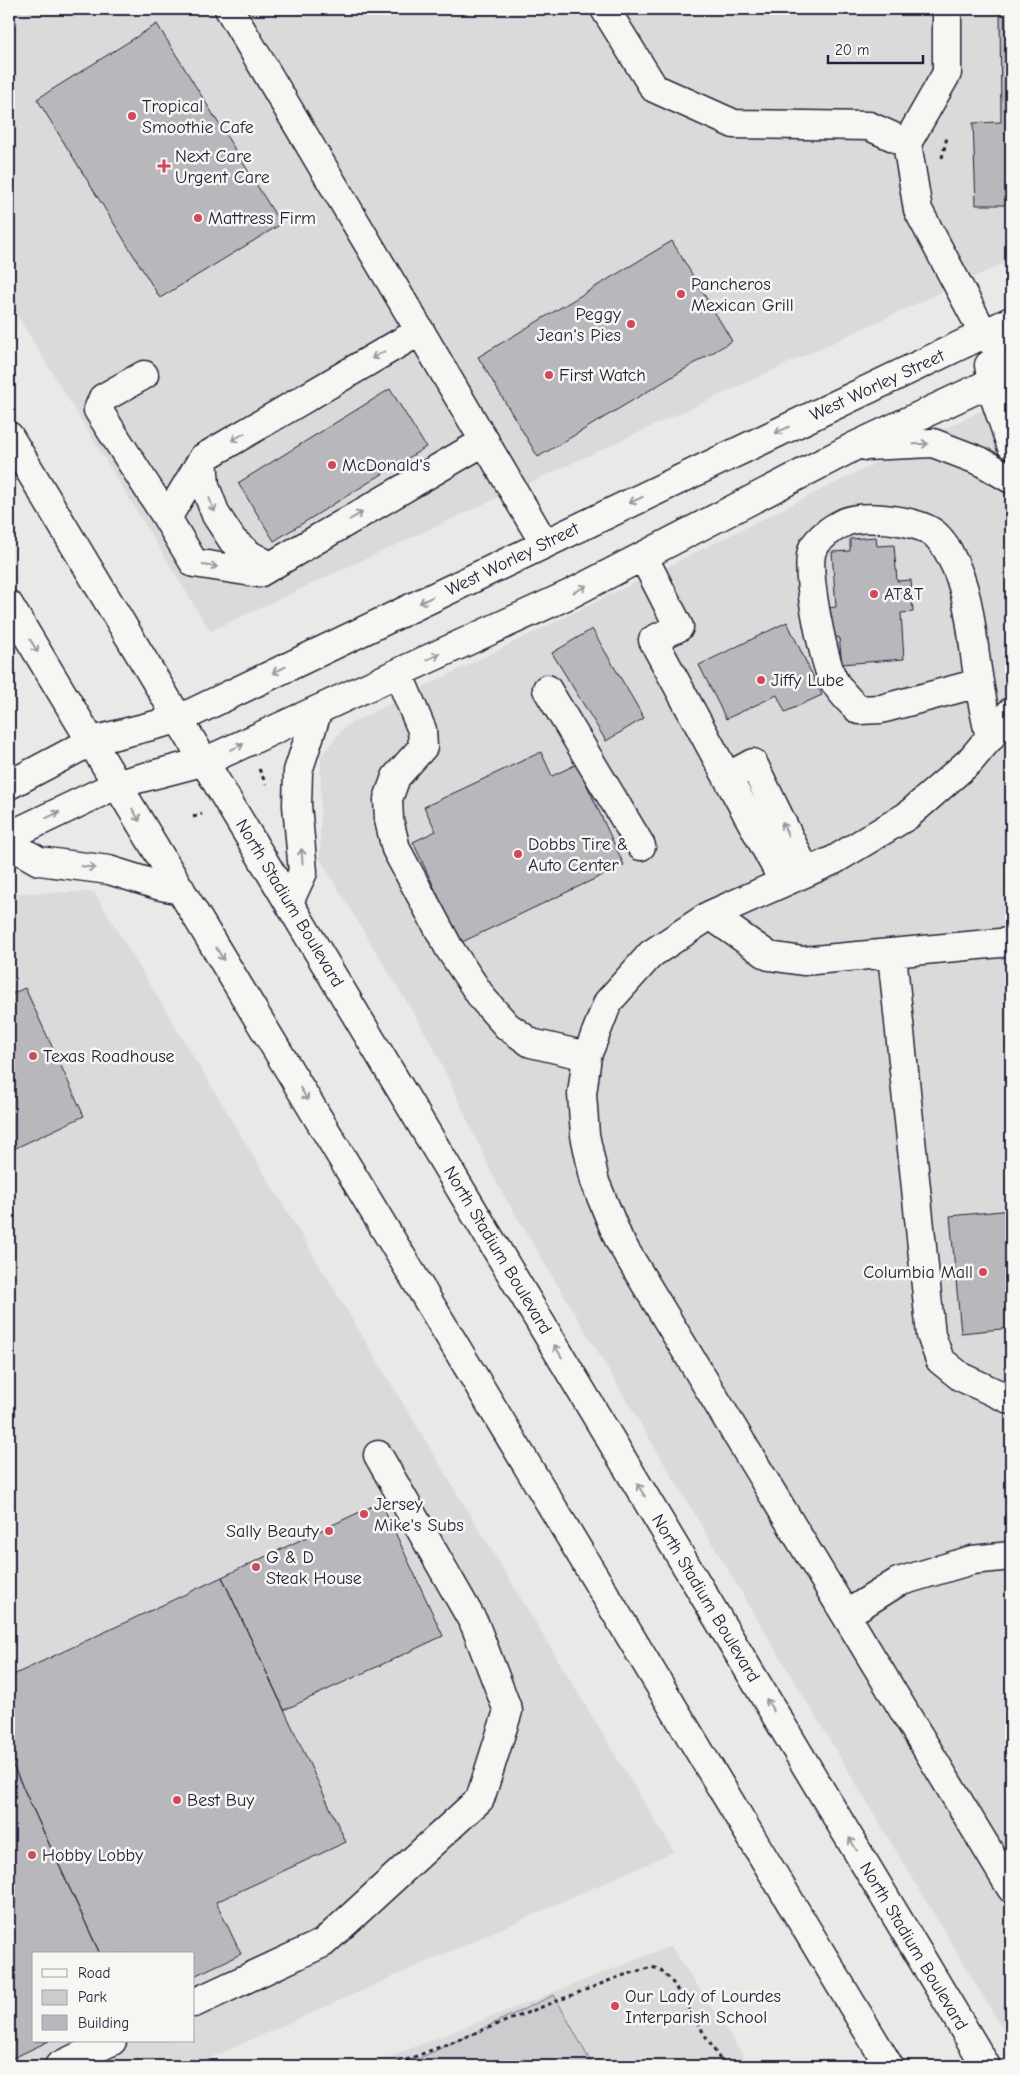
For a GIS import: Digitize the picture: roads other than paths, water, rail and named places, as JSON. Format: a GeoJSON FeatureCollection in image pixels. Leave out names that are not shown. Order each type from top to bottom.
{"type":"FeatureCollection","features":[{"type":"Feature","properties":{"kind":"main road"},"geometry":{"type":"LineString","coordinates":[[229,9],[544,543]]}},
{"type":"Feature","properties":{"kind":"main road"},"geometry":{"type":"LineString","coordinates":[[605,9],[654,88],[734,124],[869,126],[907,143]]}},
{"type":"Feature","properties":{"kind":"main road"},"geometry":{"type":"LineString","coordinates":[[947,9],[947,73],[907,143],[918,210],[984,334],[1001,377],[994,396],[1011,445]]}},
{"type":"Feature","properties":{"kind":"main road","name":"West Worley Street"},"geometry":{"type":"LineString","coordinates":[[9,786],[92,741],[179,718],[1011,321]]}},
{"type":"Feature","properties":{"kind":"main road"},"geometry":{"type":"LineString","coordinates":[[166,518],[203,458],[420,331]]}},
{"type":"Feature","properties":{"kind":"main road"},"geometry":{"type":"LineString","coordinates":[[984,334],[1011,361]]}},
{"type":"Feature","properties":{"kind":"main road"},"geometry":{"type":"LineString","coordinates":[[144,375],[103,398],[98,410],[194,563],[259,573],[485,441]]}},
{"type":"Feature","properties":{"kind":"main road"},"geometry":{"type":"LineString","coordinates":[[9,836],[118,784],[206,762],[570,594],[854,446],[1001,377]]}},
{"type":"Feature","properties":{"kind":"main road","name":"North Stadium Boulevard"},"geometry":{"type":"LineString","coordinates":[[9,436],[986,2066]]}},
{"type":"Feature","properties":{"kind":"main road"},"geometry":{"type":"LineString","coordinates":[[854,446],[933,443],[980,461],[1011,479]]}},
{"type":"Feature","properties":{"kind":"main road"},"geometry":{"type":"LineString","coordinates":[[203,458],[205,486],[216,515],[233,541],[250,555],[270,566]]}},
{"type":"Feature","properties":{"kind":"main road"},"geometry":{"type":"LineString","coordinates":[[979,683],[881,709],[859,710],[844,697],[832,676],[818,629],[811,578],[812,551],[821,536],[846,522],[878,519],[910,522],[936,534],[960,575],[990,738]]}},
{"type":"Feature","properties":{"kind":"main road"},"geometry":{"type":"LineString","coordinates":[[643,556],[679,626],[653,640],[727,777],[795,877]]}},
{"type":"Feature","properties":{"kind":"main road"},"geometry":{"type":"LineString","coordinates":[[9,604],[889,2066]]}},
{"type":"Feature","properties":{"kind":"main road"},"geometry":{"type":"LineString","coordinates":[[398,673],[422,730],[423,747],[396,777],[388,799],[389,820],[396,849],[449,948],[483,999],[506,1026],[531,1043],[587,1056]]}},
{"type":"Feature","properties":{"kind":"main road"},"geometry":{"type":"LineString","coordinates":[[547,689],[641,846]]}},
{"type":"Feature","properties":{"kind":"main road"},"geometry":{"type":"LineString","coordinates":[[290,902],[303,872],[297,805],[298,771],[318,710]]}},
{"type":"Feature","properties":{"kind":"main road"},"geometry":{"type":"LineString","coordinates":[[1011,712],[970,761],[907,816],[834,860],[710,915],[651,954],[608,1002],[587,1056],[582,1094],[585,1136],[594,1182],[619,1240],[1011,1888]]}},
{"type":"Feature","properties":{"kind":"main road"},"geometry":{"type":"LineString","coordinates":[[727,777],[753,763],[795,877]]}},
{"type":"Feature","properties":{"kind":"main road"},"geometry":{"type":"LineString","coordinates":[[9,844],[39,861],[108,870],[157,885],[181,890]]}},
{"type":"Feature","properties":{"kind":"main road"},"geometry":{"type":"LineString","coordinates":[[710,915],[769,956],[802,961],[1011,942]]}},
{"type":"Feature","properties":{"kind":"main road"},"geometry":{"type":"LineString","coordinates":[[892,954],[931,1335],[940,1360],[962,1377],[1011,1400]]}},
{"type":"Feature","properties":{"kind":"main road"},"geometry":{"type":"LineString","coordinates":[[195,2003],[323,1943],[480,1799],[508,1711],[475,1625],[378,1455]]}},
{"type":"Feature","properties":{"kind":"main road"},"geometry":{"type":"LineString","coordinates":[[847,1614],[898,1582],[972,1560],[1011,1556]]}},
{"type":"Feature","properties":{"kind":"main road"},"geometry":{"type":"LineString","coordinates":[[59,2066],[110,2042]]}},
{"type":"Feature","properties":{"kind":"place","name":"Tropical Smoothie Cafe"},"geometry":{"type":"Point","coordinates":[132,116]}},
{"type":"Feature","properties":{"kind":"place","name":"Next Care Urgent Care"},"geometry":{"type":"Point","coordinates":[164,166]}},
{"type":"Feature","properties":{"kind":"place","name":"Mattress Firm"},"geometry":{"type":"Point","coordinates":[198,218]}},
{"type":"Feature","properties":{"kind":"place","name":"Pancheros Mexican Grill"},"geometry":{"type":"Point","coordinates":[681,294]}},
{"type":"Feature","properties":{"kind":"place","name":"Peggy Jean's Pies"},"geometry":{"type":"Point","coordinates":[631,324]}},
{"type":"Feature","properties":{"kind":"place","name":"First Watch"},"geometry":{"type":"Point","coordinates":[549,375]}},
{"type":"Feature","properties":{"kind":"place","name":"McDonald's"},"geometry":{"type":"Point","coordinates":[332,465]}},
{"type":"Feature","properties":{"kind":"place","name":"AT&T"},"geometry":{"type":"Point","coordinates":[874,594]}},
{"type":"Feature","properties":{"kind":"place","name":"Jiffy Lube"},"geometry":{"type":"Point","coordinates":[761,680]}},
{"type":"Feature","properties":{"kind":"place","name":"Dobbs Tire & Auto Center"},"geometry":{"type":"Point","coordinates":[518,854]}},
{"type":"Feature","properties":{"kind":"place","name":"Texas Roadhouse"},"geometry":{"type":"Point","coordinates":[33,1056]}},
{"type":"Feature","properties":{"kind":"place","name":"Columbia Mall"},"geometry":{"type":"Point","coordinates":[983,1272]}},
{"type":"Feature","properties":{"kind":"place","name":"Jersey Mike's Subs"},"geometry":{"type":"Point","coordinates":[364,1514]}},
{"type":"Feature","properties":{"kind":"place","name":"Sally Beauty"},"geometry":{"type":"Point","coordinates":[329,1531]}},
{"type":"Feature","properties":{"kind":"place","name":"G & D Steak House"},"geometry":{"type":"Point","coordinates":[256,1567]}},
{"type":"Feature","properties":{"kind":"place","name":"Best Buy"},"geometry":{"type":"Point","coordinates":[177,1800]}},
{"type":"Feature","properties":{"kind":"place","name":"Hobby Lobby"},"geometry":{"type":"Point","coordinates":[32,1855]}},
{"type":"Feature","properties":{"kind":"place","name":"Our Lady of Lourdes Interparish School"},"geometry":{"type":"Point","coordinates":[615,2006]}}]}
